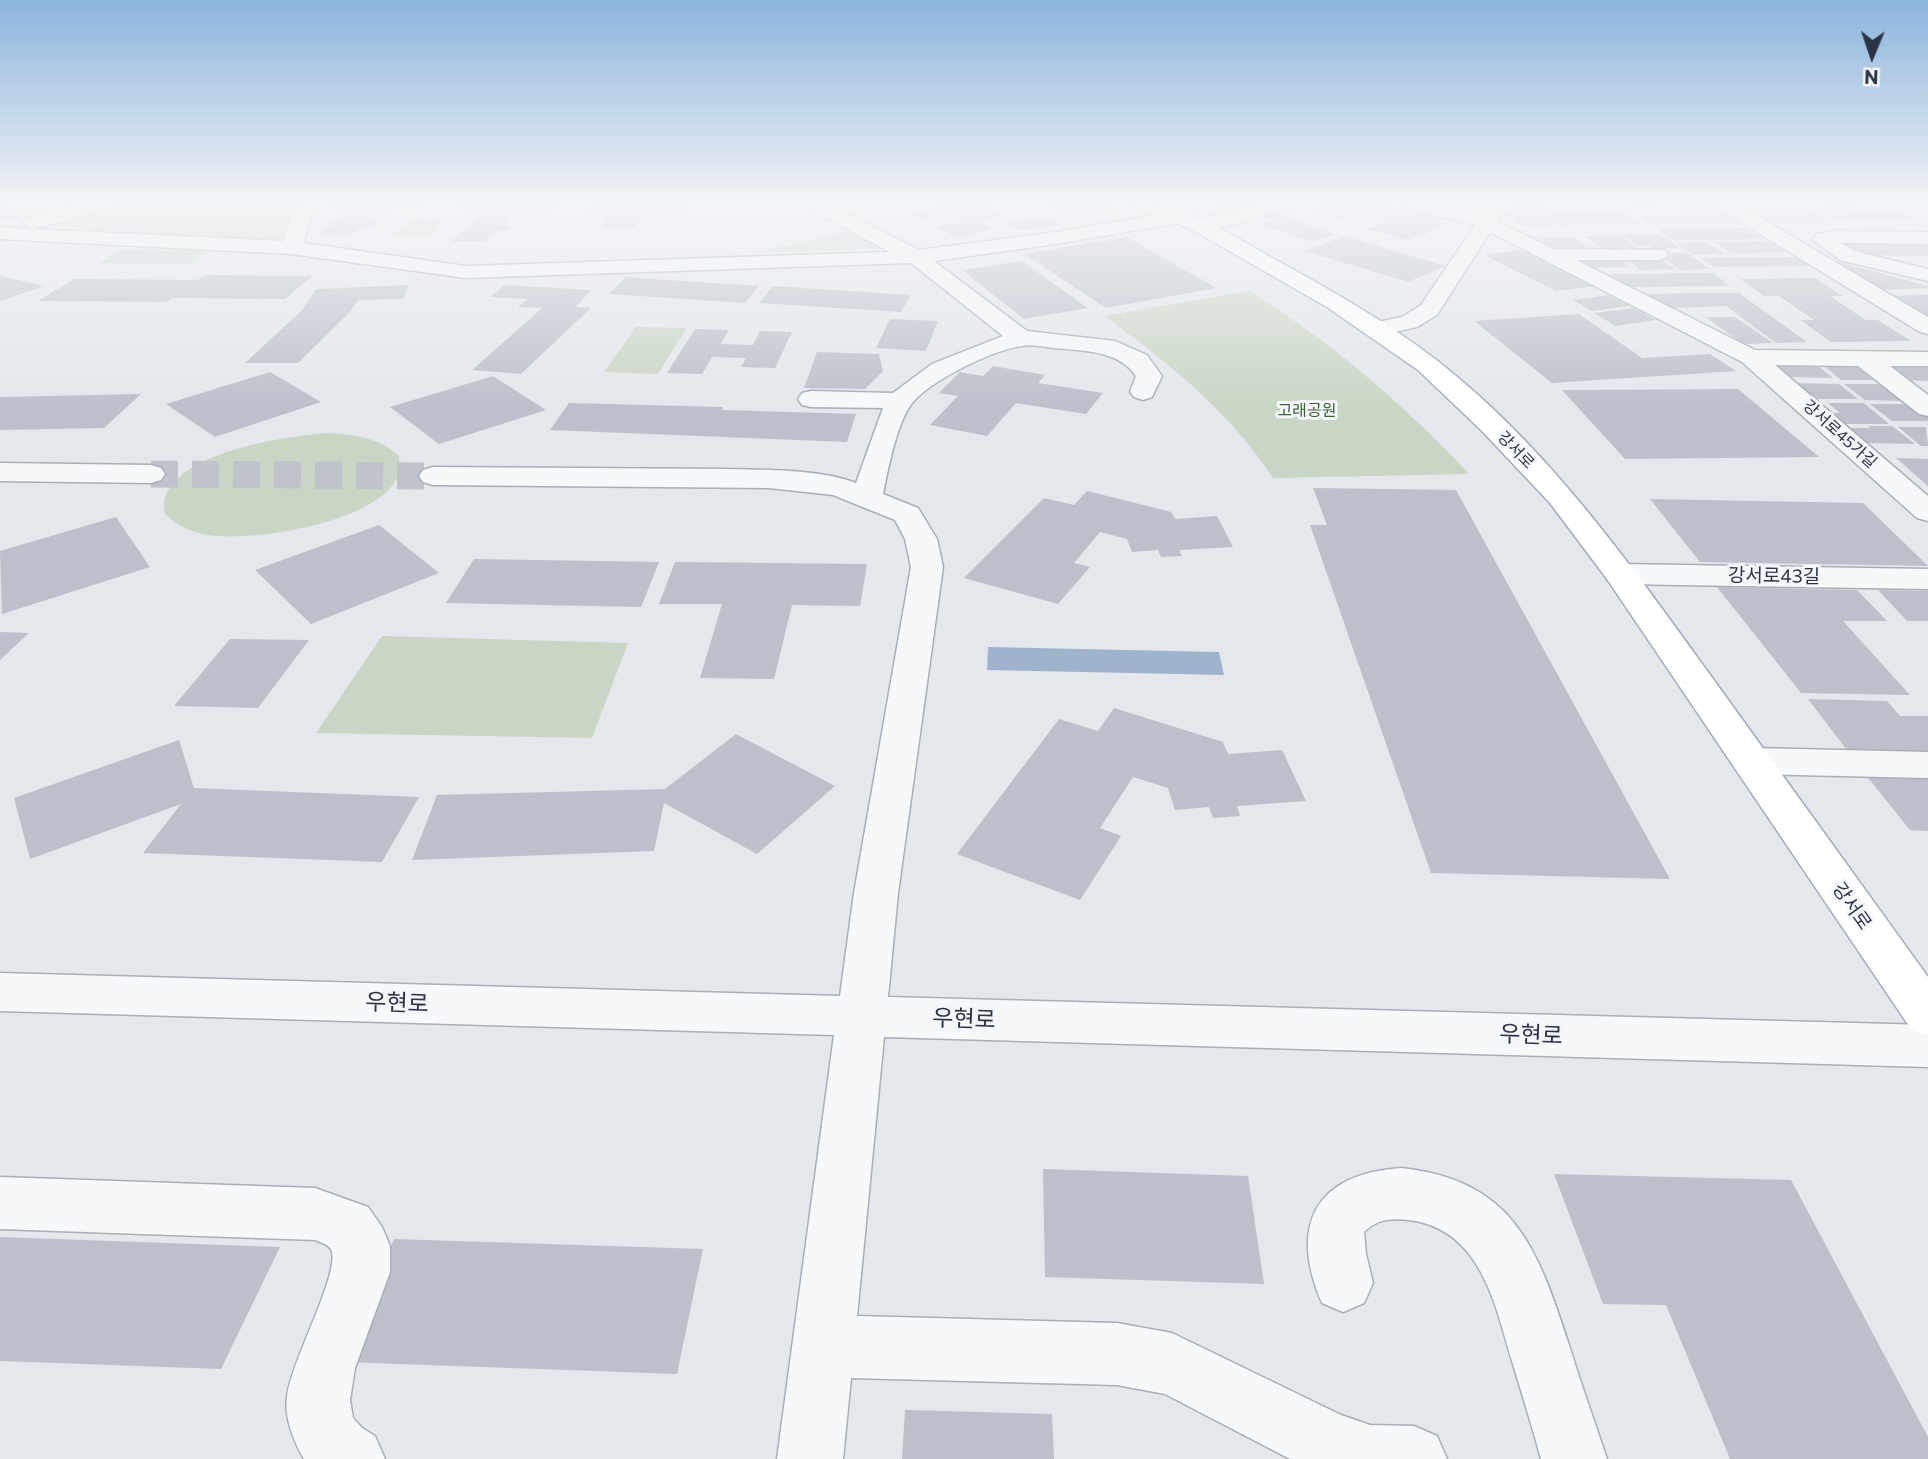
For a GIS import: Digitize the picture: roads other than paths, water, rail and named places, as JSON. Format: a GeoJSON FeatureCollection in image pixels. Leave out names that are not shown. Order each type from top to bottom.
{"type":"FeatureCollection","features":[{"type":"Feature","properties":{"kind":"main road","name":"강서로"},"geometry":{"type":"LineString","coordinates":[[1279,271],[1335,302],[1427,365],[1491,424],[1561,497],[1620,574],[1928,1015]]}},
{"type":"Feature","properties":{"kind":"street"},"geometry":{"type":"LineString","coordinates":[[459,271],[493,271]]}},
{"type":"Feature","properties":{"kind":"street"},"geometry":{"type":"LineString","coordinates":[[934,271],[1021,338]]}},
{"type":"Feature","properties":{"kind":"street"},"geometry":{"type":"LineString","coordinates":[[1376,329],[1409,322],[1429,310],[1454,271]]}},
{"type":"Feature","properties":{"kind":"street","name":"강서로45가길"},"geometry":{"type":"LineString","coordinates":[[1585,271],[1751,357],[1928,512]]}},
{"type":"Feature","properties":{"kind":"street"},"geometry":{"type":"LineString","coordinates":[[1834,271],[1928,327]]}},
{"type":"Feature","properties":{"kind":"street"},"geometry":{"type":"LineString","coordinates":[[867,497],[872,473],[900,401],[939,371],[976,353],[1021,338],[1106,346],[1138,360],[1149,376],[1143,392]]}},
{"type":"Feature","properties":{"kind":"street","name":"강서로45가길"},"geometry":{"type":"LineString","coordinates":[[1751,357],[1928,359]]}},
{"type":"Feature","properties":{"kind":"street"},"geometry":{"type":"LineString","coordinates":[[1864,358],[1928,408]]}},
{"type":"Feature","properties":{"kind":"street"},"geometry":{"type":"LineString","coordinates":[[811,398],[900,401]]}},
{"type":"Feature","properties":{"kind":"street"},"geometry":{"type":"LineString","coordinates":[[0,472],[151,474]]}},
{"type":"Feature","properties":{"kind":"street"},"geometry":{"type":"LineString","coordinates":[[433,476],[769,479],[839,487],[907,514],[921,539],[928,567],[878,880],[810,1459]]}},
{"type":"Feature","properties":{"kind":"street","name":"강서로43길"},"geometry":{"type":"LineString","coordinates":[[1620,574],[1928,579]]}},
{"type":"Feature","properties":{"kind":"street"},"geometry":{"type":"LineString","coordinates":[[1752,761],[1928,765]]}},
{"type":"Feature","properties":{"kind":"street","name":"우현로"},"geometry":{"type":"LineString","coordinates":[[0,992],[1928,1046]]}},
{"type":"Feature","properties":{"kind":"street"},"geometry":{"type":"LineString","coordinates":[[1343,1283],[1335,1245],[1338,1223],[1355,1203],[1381,1193],[1415,1194],[1448,1205],[1475,1223],[1498,1245],[1516,1275],[1574,1459]]}},
{"type":"Feature","properties":{"kind":"street"},"geometry":{"type":"LineString","coordinates":[[0,1203],[315,1214],[337,1218],[353,1228],[362,1240],[364,1259],[359,1280],[327,1355],[318,1401],[320,1422],[329,1441],[344,1456],[352,1459]]}},
{"type":"Feature","properties":{"kind":"street"},"geometry":{"type":"LineString","coordinates":[[823,1346],[1117,1354],[1172,1364],[1329,1444],[1370,1458],[1414,1459]]}},
{"type":"Feature","properties":{"kind":"water"},"geometry":{"type":"Polygon","coordinates":[[[988,647],[1219,652],[1224,675],[987,670],[988,647]]]}},
{"type":"Feature","properties":{"kind":"tunnel"},"geometry":{"type":"LineString","coordinates":[[151,474],[433,476]]}},
{"type":"Feature","properties":{"kind":"park label","name":"고래공원"},"geometry":{"type":"Point","coordinates":[1307,411]}}]}
